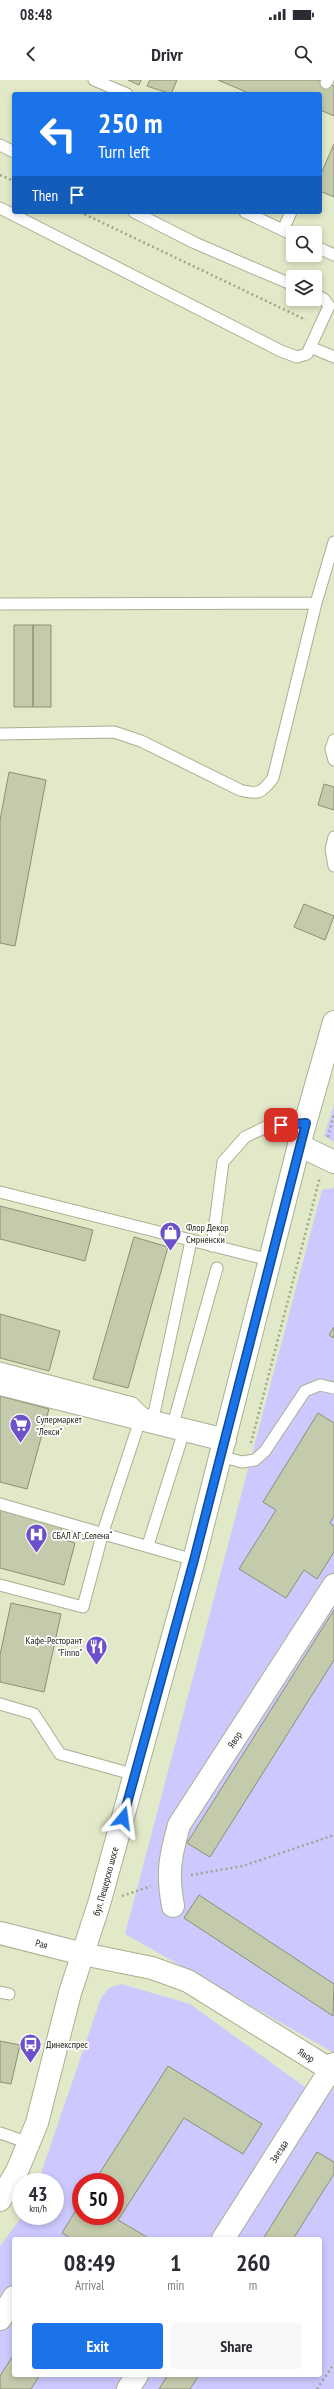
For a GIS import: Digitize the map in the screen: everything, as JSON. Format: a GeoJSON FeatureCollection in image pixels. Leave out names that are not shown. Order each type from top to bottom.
{"type":"FeatureCollection","features":[{"type":"Feature","properties":{"kind":"main road","name":"бул. Пещерско шосе"},"geometry":{"type":"LineString","coordinates":[[0,2200],[17,2171],[37,2123],[68,1998],[99,1904],[136,1775],[194,1560],[299,1145],[334,1022]]}},
{"type":"Feature","properties":{"kind":"main road"},"geometry":{"type":"LineString","coordinates":[[299,1145],[329,1159]]}},
{"type":"Feature","properties":{"kind":"main road"},"geometry":{"type":"LineString","coordinates":[[0,1384],[162,1426],[222,1448]]}},
{"type":"Feature","properties":{"kind":"main road","name":"Явор"},"geometry":{"type":"LineString","coordinates":[[173,1906],[168,1879],[171,1852],[179,1825],[334,1585]]}},
{"type":"Feature","properties":{"kind":"main road","name":"Рая"},"geometry":{"type":"LineString","coordinates":[[0,1933],[82,1954]]}},
{"type":"Feature","properties":{"kind":"main road","name":"Явор"},"geometry":{"type":"LineString","coordinates":[[82,1954],[152,1968],[188,1981],[333,2068]]}},
{"type":"Feature","properties":{"kind":"main road","name":"Звезда"},"geometry":{"type":"LineString","coordinates":[[224,2237],[333,2068]]}},
{"type":"Feature","properties":{"kind":"main road"},"geometry":{"type":"LineString","coordinates":[[0,2319],[12,2300]]}},
{"type":"Feature","properties":{"kind":"main road"},"geometry":{"type":"LineString","coordinates":[[128,2389],[136,2377]]}},
{"type":"Feature","properties":{"kind":"lane"},"geometry":{"type":"LineString","coordinates":[[94,80],[122,92]]}},
{"type":"Feature","properties":{"kind":"lane"},"geometry":{"type":"LineString","coordinates":[[0,145],[12,151]]}},
{"type":"Feature","properties":{"kind":"lane"},"geometry":{"type":"LineString","coordinates":[[0,208],[281,351],[297,357],[307,354],[329,306],[322,298]]}},
{"type":"Feature","properties":{"kind":"lane"},"geometry":{"type":"LineString","coordinates":[[138,214],[195,243],[286,283]]}},
{"type":"Feature","properties":{"kind":"lane"},"geometry":{"type":"LineString","coordinates":[[249,214],[286,232]]}},
{"type":"Feature","properties":{"kind":"lane"},"geometry":{"type":"LineString","coordinates":[[283,230],[290,214]]}},
{"type":"Feature","properties":{"kind":"lane"},"geometry":{"type":"LineString","coordinates":[[322,249],[334,255]]}},
{"type":"Feature","properties":{"kind":"lane"},"geometry":{"type":"LineString","coordinates":[[310,347],[334,357]]}},
{"type":"Feature","properties":{"kind":"lane"},"geometry":{"type":"LineString","coordinates":[[0,734],[114,732],[141,741],[240,790],[253,793],[265,789],[273,778],[316,603],[334,542]]}},
{"type":"Feature","properties":{"kind":"lane"},"geometry":{"type":"LineString","coordinates":[[0,604],[316,603]]}},
{"type":"Feature","properties":{"kind":"lane"},"geometry":{"type":"LineString","coordinates":[[334,740],[331,749],[334,760]]}},
{"type":"Feature","properties":{"kind":"lane"},"geometry":{"type":"LineString","coordinates":[[334,837],[331,849],[334,866]]}},
{"type":"Feature","properties":{"kind":"lane"},"geometry":{"type":"LineString","coordinates":[[212,1246],[223,1162],[245,1137],[268,1126],[306,1123]]}},
{"type":"Feature","properties":{"kind":"lane"},"geometry":{"type":"LineString","coordinates":[[0,1192],[270,1260]]}},
{"type":"Feature","properties":{"kind":"lane"},"geometry":{"type":"LineString","coordinates":[[148,1545],[162,1426],[191,1241]]}},
{"type":"Feature","properties":{"kind":"lane"},"geometry":{"type":"LineString","coordinates":[[0,1585],[83,1607],[103,1532],[162,1426],[218,1268]]}},
{"type":"Feature","properties":{"kind":"lane"},"geometry":{"type":"LineString","coordinates":[[0,1368],[133,1403],[162,1426]]}},
{"type":"Feature","properties":{"kind":"lane"},"geometry":{"type":"LineString","coordinates":[[222,1448],[246,1461],[255,1460],[265,1451],[305,1391],[320,1385],[334,1388]]}},
{"type":"Feature","properties":{"kind":"lane"},"geometry":{"type":"LineString","coordinates":[[0,1504],[103,1532],[194,1560]]}},
{"type":"Feature","properties":{"kind":"lane"},"geometry":{"type":"LineString","coordinates":[[0,1704],[34,1714],[60,1754],[136,1775]]}},
{"type":"Feature","properties":{"kind":"lane"},"geometry":{"type":"LineString","coordinates":[[0,2133],[29,2143]]}},
{"type":"Feature","properties":{"kind":"path"},"geometry":{"type":"LineString","coordinates":[[0,175],[12,180]]}},
{"type":"Feature","properties":{"kind":"path"},"geometry":{"type":"LineString","coordinates":[[84,214],[319,326]]}},
{"type":"Feature","properties":{"kind":"path"},"geometry":{"type":"LineString","coordinates":[[246,1461],[315,1204],[329,1159],[334,1114]]}},
{"type":"Feature","properties":{"kind":"path"},"geometry":{"type":"LineString","coordinates":[[99,1904],[168,1879],[243,1866],[334,1835]]}},
{"type":"Feature","properties":{"kind":"path"},"geometry":{"type":"LineString","coordinates":[[318,2389],[334,2364]]}},
{"type":"Feature","properties":{"kind":"shaded area"},"geometry":{"type":"Polygon","coordinates":[[[334,1105],[334,1142],[324,1136],[334,1105]]]}},
{"type":"Feature","properties":{"kind":"shaded area"},"geometry":{"type":"Polygon","coordinates":[[[334,1188],[334,2053],[125,1934],[322,1190],[334,1188]]]}},
{"type":"Feature","properties":{"kind":"shaded area"},"geometry":{"type":"Polygon","coordinates":[[[121,1984],[190,2004],[324,2101],[334,2088],[334,2389],[0,2389],[0,2246],[15,2225],[64,2225],[64,2173],[41,2173],[101,1998],[109,1988],[121,1984]]]}},
{"type":"Feature","properties":{"kind":"building"},"geometry":{"type":"Polygon","coordinates":[[[128,80],[141,80],[139,85],[128,80]]]}},
{"type":"Feature","properties":{"kind":"building"},"geometry":{"type":"Polygon","coordinates":[[[150,80],[177,80],[172,92],[165,92],[147,86],[150,80]]]}},
{"type":"Feature","properties":{"kind":"building"},"geometry":{"type":"Polygon","coordinates":[[[218,80],[319,80],[334,86],[334,116],[322,111],[322,92],[246,92],[218,80]]]}},
{"type":"Feature","properties":{"kind":"building"},"geometry":{"type":"Polygon","coordinates":[[[334,144],[334,197],[322,192],[322,171],[334,144]]]}},
{"type":"Feature","properties":{"kind":"building"},"geometry":{"type":"Polygon","coordinates":[[[14,625],[33,625],[33,707],[14,707],[14,625]]]}},
{"type":"Feature","properties":{"kind":"building"},"geometry":{"type":"Polygon","coordinates":[[[33,625],[51,625],[51,707],[33,707],[33,625]]]}},
{"type":"Feature","properties":{"kind":"building"},"geometry":{"type":"Polygon","coordinates":[[[9,772],[46,780],[15,946],[0,943],[0,820],[9,772]]]}},
{"type":"Feature","properties":{"kind":"building"},"geometry":{"type":"Polygon","coordinates":[[[324,784],[334,787],[334,810],[318,805],[324,784]]]}},
{"type":"Feature","properties":{"kind":"building"},"geometry":{"type":"Polygon","coordinates":[[[304,904],[334,916],[325,940],[294,927],[304,904]]]}},
{"type":"Feature","properties":{"kind":"building"},"geometry":{"type":"Polygon","coordinates":[[[0,1206],[93,1230],[85,1261],[0,1239],[0,1206]]]}},
{"type":"Feature","properties":{"kind":"building"},"geometry":{"type":"Polygon","coordinates":[[[134,1237],[168,1247],[128,1388],[93,1379],[134,1237]]]}},
{"type":"Feature","properties":{"kind":"building"},"geometry":{"type":"Polygon","coordinates":[[[0,1314],[60,1331],[49,1371],[0,1358],[0,1314]]]}},
{"type":"Feature","properties":{"kind":"building"},"geometry":{"type":"Polygon","coordinates":[[[334,1327],[334,1338],[329,1335],[334,1327]]]}},
{"type":"Feature","properties":{"kind":"building","name":"Супермаркет \"Лекси\""},"geometry":{"type":"Polygon","coordinates":[[[0,1396],[49,1409],[27,1489],[0,1482],[0,1396]]]}},
{"type":"Feature","properties":{"kind":"building"},"geometry":{"type":"Polygon","coordinates":[[[318,1413],[334,1423],[334,1516],[330,1523],[334,1526],[334,1552],[317,1579],[304,1570],[286,1598],[239,1569],[276,1510],[263,1502],[318,1413]]]}},
{"type":"Feature","properties":{"kind":"building","name":"СБАЛ АГ „Селена“"},"geometry":{"type":"Polygon","coordinates":[[[0,1510],[62,1526],[59,1538],[75,1543],[64,1585],[0,1568],[0,1510]]]}},
{"type":"Feature","properties":{"kind":"building"},"geometry":{"type":"Polygon","coordinates":[[[11,1603],[61,1614],[44,1692],[0,1682],[0,1655],[11,1603]]]}},
{"type":"Feature","properties":{"kind":"building"},"geometry":{"type":"Polygon","coordinates":[[[334,1610],[334,1660],[210,1857],[187,1843],[334,1610]]]}},
{"type":"Feature","properties":{"kind":"building"},"geometry":{"type":"Polygon","coordinates":[[[199,1895],[334,1984],[333,2016],[184,1918],[199,1895]]]}},
{"type":"Feature","properties":{"kind":"building"},"geometry":{"type":"Polygon","coordinates":[[[0,2041],[20,2045],[11,2084],[0,2082],[0,2041]]]}},
{"type":"Feature","properties":{"kind":"building"},"geometry":{"type":"Polygon","coordinates":[[[168,2066],[262,2124],[243,2154],[184,2118],[124,2211],[124,2173],[100,2173],[168,2066]]]}},
{"type":"Feature","properties":{"kind":"building"},"geometry":{"type":"Polygon","coordinates":[[[317,2152],[334,2162],[334,2174],[294,2237],[264,2237],[317,2152]]]}},
{"type":"Feature","properties":{"kind":"building"},"geometry":{"type":"Polygon","coordinates":[[[72,2217],[72,2225],[124,2225],[124,2224],[147,2237],[69,2237],[62,2233],[72,2217]]]}},
{"type":"Feature","properties":{"kind":"building"},"geometry":{"type":"Polygon","coordinates":[[[12,2357],[12,2377],[39,2377],[31,2389],[0,2389],[0,2376],[12,2357]]]}},
{"type":"Feature","properties":{"kind":"building"},"geometry":{"type":"Polygon","coordinates":[[[167,2377],[198,2377],[190,2389],[159,2389],[167,2377]]]}},
{"type":"Feature","properties":{"kind":"place","name":"Флор Декор Смрненски"},"geometry":{"type":"Point","coordinates":[170,1252]}},
{"type":"Feature","properties":{"kind":"place","name":"Супермаркет \"Лекси\""},"geometry":{"type":"Point","coordinates":[20,1444]}},
{"type":"Feature","properties":{"kind":"place","name":"СБАЛ АГ „Селена“"},"geometry":{"type":"Point","coordinates":[36,1554]}},
{"type":"Feature","properties":{"kind":"place","name":"Кафе-Ресторант \"Finno\""},"geometry":{"type":"Point","coordinates":[97,1666]}},
{"type":"Feature","properties":{"kind":"place","name":"Динекспрес"},"geometry":{"type":"Point","coordinates":[31,2064]}},
{"type":"Feature","properties":{"kind":"route"},"geometry":{"type":"LineString","coordinates":[[123,1818],[194,1560],[299,1145],[306,1123],[281,1125]]}}]}
